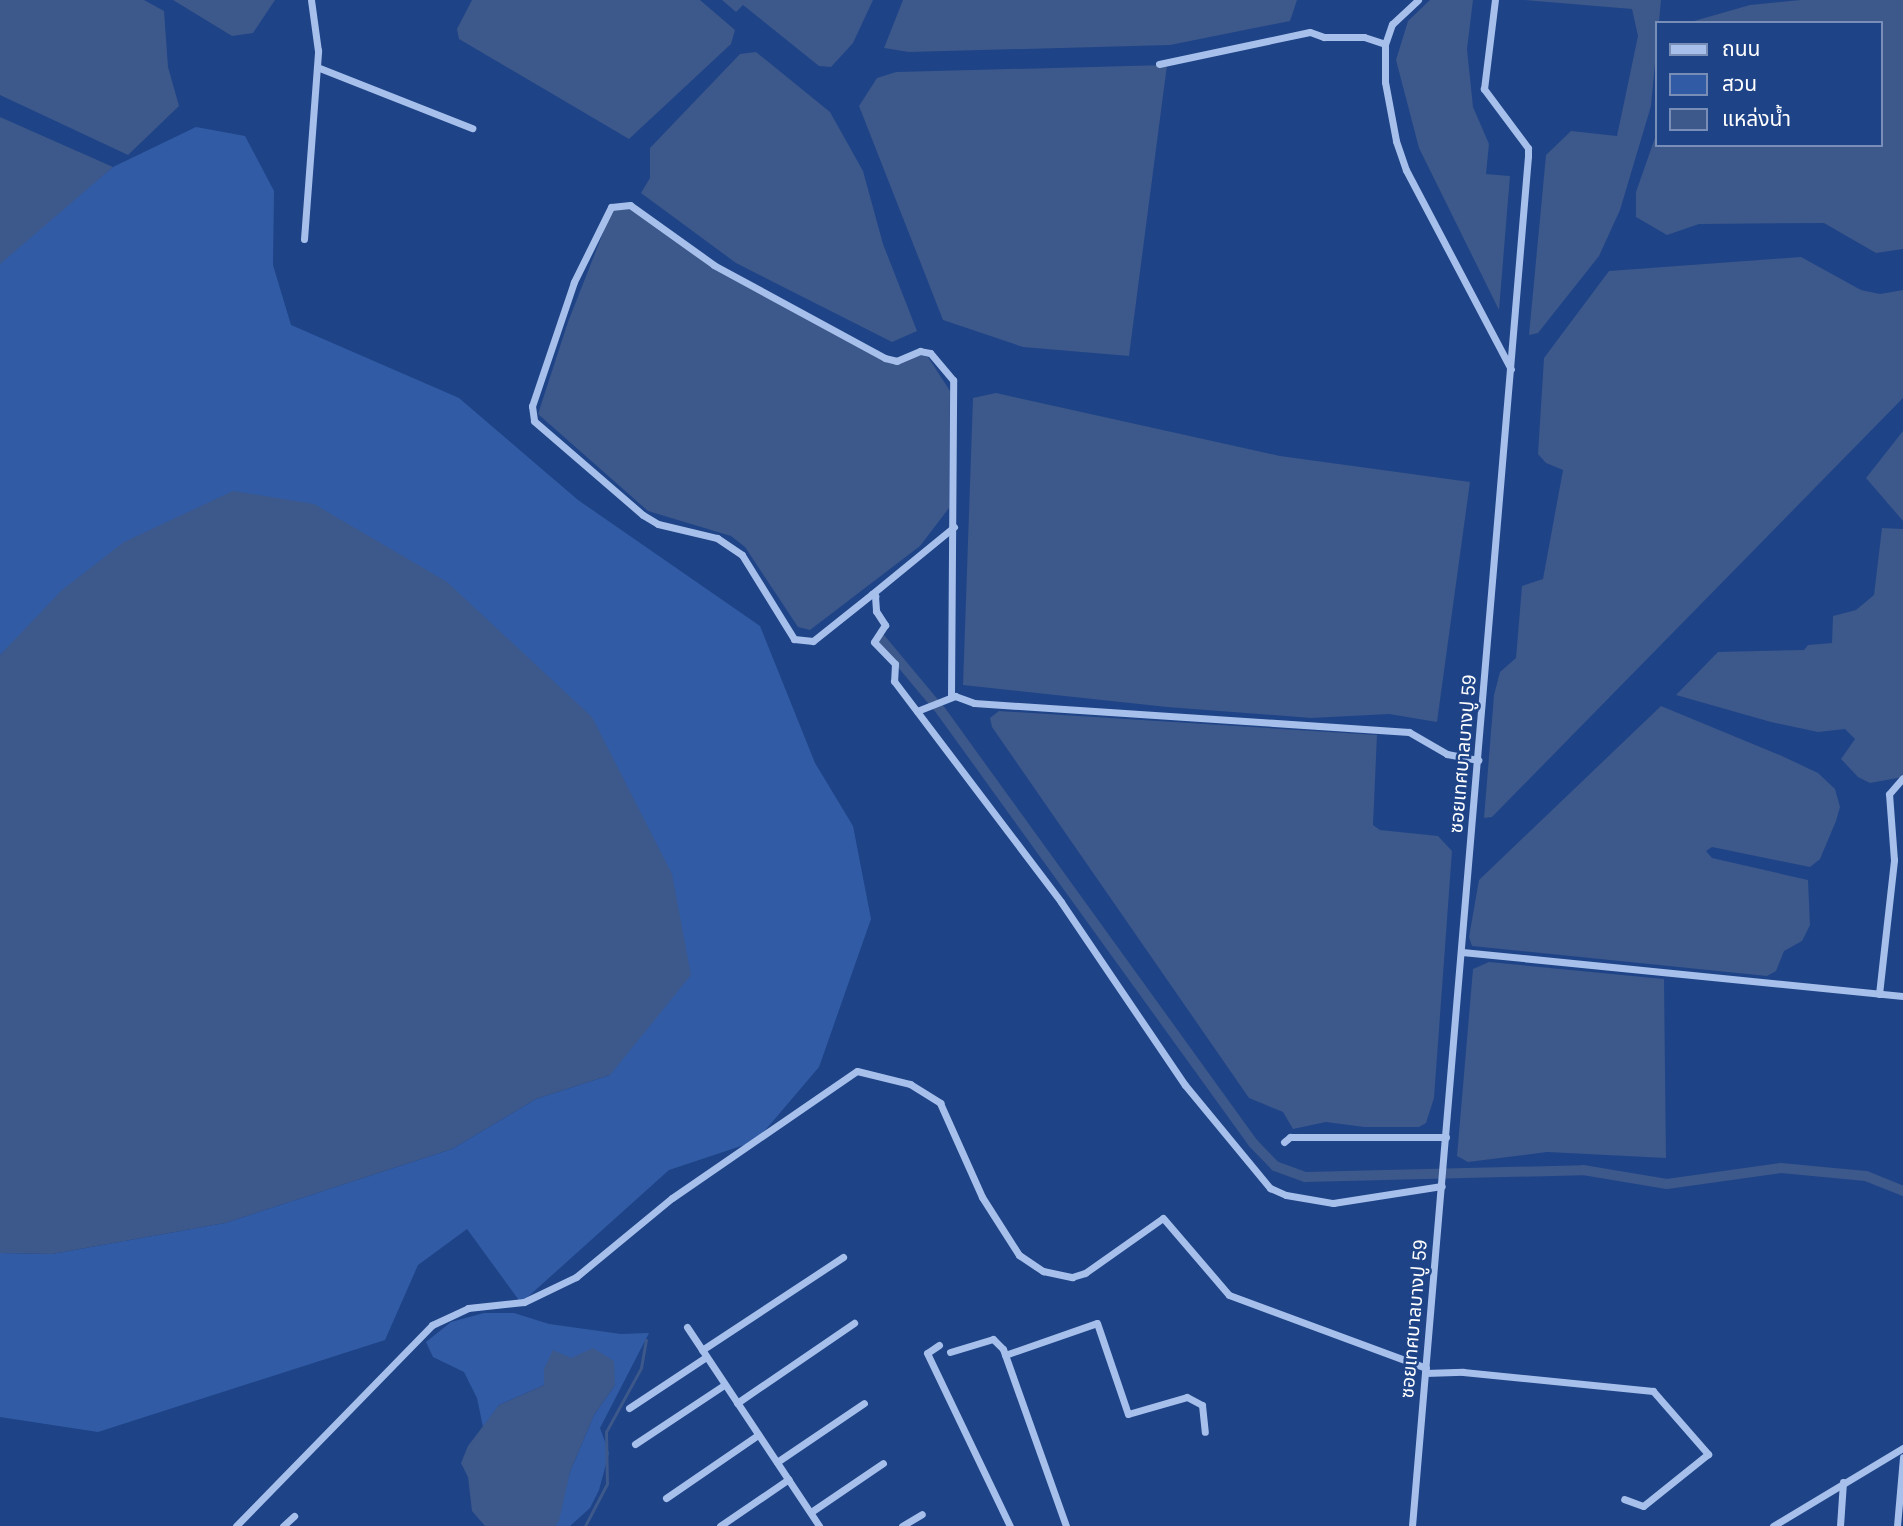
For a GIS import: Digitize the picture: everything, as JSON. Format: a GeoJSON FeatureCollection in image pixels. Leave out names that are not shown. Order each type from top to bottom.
{"type":"FeatureCollection","features":[{"type":"Feature","properties":{"kind":"street"},"geometry":{"type":"LineString","coordinates":[[304,239],[317,67],[311,0]]}},
{"type":"Feature","properties":{"kind":"street"},"geometry":{"type":"LineString","coordinates":[[1418,0],[1392,24],[1385,44],[1385,82],[1401,159],[1512,370]]}},
{"type":"Feature","properties":{"kind":"street","name":"ซอยเทศบาลบางปู 59"},"geometry":{"type":"LineString","coordinates":[[1412,1526],[1512,370],[1528,156],[1528,148],[1484,89],[1495,0]]}},
{"type":"Feature","properties":{"kind":"street"},"geometry":{"type":"LineString","coordinates":[[1159,64],[1310,32],[1324,37],[1364,37],[1385,44]]}},
{"type":"Feature","properties":{"kind":"street"},"geometry":{"type":"LineString","coordinates":[[317,67],[472,128]]}},
{"type":"Feature","properties":{"kind":"street"},"geometry":{"type":"LineString","coordinates":[[951,696],[954,527],[954,385],[936,358],[920,351],[897,361],[885,358],[714,265],[630,205],[611,206],[574,282],[532,407],[534,421],[643,515],[717,538],[736,550],[756,571],[794,639],[813,641],[954,527]]}},
{"type":"Feature","properties":{"kind":"street"},"geometry":{"type":"LineString","coordinates":[[872,594],[885,625],[874,642],[894,664],[894,681],[1061,902],[1185,1085],[1270,1188],[1286,1195],[1333,1203],[1443,1182]]}},
{"type":"Feature","properties":{"kind":"street"},"geometry":{"type":"LineString","coordinates":[[917,711],[951,696],[974,703],[1409,732],[1447,754],[1478,760]]}},
{"type":"Feature","properties":{"kind":"street"},"geometry":{"type":"LineString","coordinates":[[1879,994],[1894,860],[1889,794],[1903,778]]}},
{"type":"Feature","properties":{"kind":"street"},"geometry":{"type":"LineString","coordinates":[[1462,953],[1903,996]]}},
{"type":"Feature","properties":{"kind":"street"},"geometry":{"type":"LineString","coordinates":[[236,1526],[432,1325],[468,1308],[524,1302],[576,1277],[673,1198],[857,1071],[910,1084],[933,1096],[946,1111],[963,1163],[1004,1232],[1019,1255],[1043,1271],[1057,1276],[1085,1273],[1163,1219],[1229,1295],[1426,1371],[1463,1372],[1653,1391],[1708,1454],[1643,1507],[1624,1499]]}},
{"type":"Feature","properties":{"kind":"street"},"geometry":{"type":"LineString","coordinates":[[1284,1142],[1290,1137],[1446,1137]]}},
{"type":"Feature","properties":{"kind":"street"},"geometry":{"type":"LineString","coordinates":[[629,1408],[843,1257]]}},
{"type":"Feature","properties":{"kind":"street"},"geometry":{"type":"LineString","coordinates":[[737,1403],[854,1323]]}},
{"type":"Feature","properties":{"kind":"street"},"geometry":{"type":"LineString","coordinates":[[1005,1355],[1097,1323],[1128,1414],[1187,1397],[1202,1405],[1205,1432]]}},
{"type":"Feature","properties":{"kind":"street"},"geometry":{"type":"LineString","coordinates":[[687,1327],[819,1526]]}},
{"type":"Feature","properties":{"kind":"street"},"geometry":{"type":"LineString","coordinates":[[950,1352],[993,1339],[1005,1355],[1066,1526]]}},
{"type":"Feature","properties":{"kind":"street"},"geometry":{"type":"LineString","coordinates":[[939,1345],[927,1353],[1010,1526]]}},
{"type":"Feature","properties":{"kind":"street"},"geometry":{"type":"LineString","coordinates":[[635,1444],[724,1385]]}},
{"type":"Feature","properties":{"kind":"street"},"geometry":{"type":"LineString","coordinates":[[777,1462],[864,1403]]}},
{"type":"Feature","properties":{"kind":"street"},"geometry":{"type":"LineString","coordinates":[[666,1498],[758,1435]]}},
{"type":"Feature","properties":{"kind":"street"},"geometry":{"type":"LineString","coordinates":[[1773,1526],[1786,1522],[1843,1482],[1903,1448]]}},
{"type":"Feature","properties":{"kind":"street"},"geometry":{"type":"LineString","coordinates":[[1897,1526],[1903,1457]]}},
{"type":"Feature","properties":{"kind":"street"},"geometry":{"type":"LineString","coordinates":[[811,1513],[883,1463]]}},
{"type":"Feature","properties":{"kind":"street"},"geometry":{"type":"LineString","coordinates":[[720,1526],[789,1479]]}},
{"type":"Feature","properties":{"kind":"street"},"geometry":{"type":"LineString","coordinates":[[1840,1526],[1843,1482]]}},
{"type":"Feature","properties":{"kind":"street"},"geometry":{"type":"LineString","coordinates":[[902,1526],[922,1514]]}},
{"type":"Feature","properties":{"kind":"street"},"geometry":{"type":"LineString","coordinates":[[283,1526],[294,1516]]}},
{"type":"Feature","properties":{"kind":"green space"},"geometry":{"type":"Polygon","coordinates":[[[196,127],[245,136],[274,191],[273,265],[291,325],[459,398],[578,500],[760,626],[815,763],[853,826],[871,919],[819,1067],[756,1141],[669,1170],[521,1303],[467,1229],[418,1265],[385,1340],[98,1432],[0,1417],[0,1253],[52,1254],[225,1223],[452,1149],[536,1099],[610,1075],[17,641],[0,655],[0,259],[113,167],[196,127]]]}},
{"type":"Feature","properties":{"kind":"green space"},"geometry":{"type":"Polygon","coordinates":[[[484,1313],[514,1313],[549,1324],[621,1334],[649,1333],[600,1428],[609,1453],[599,1490],[590,1508],[570,1526],[555,1526],[570,1472],[594,1415],[615,1385],[571,1358],[544,1369],[544,1385],[499,1405],[483,1427],[477,1398],[464,1372],[433,1357],[426,1342],[451,1322],[484,1313]]]}},
{"type":"Feature","properties":{"kind":"water"},"geometry":{"type":"Polygon","coordinates":[[[0,0],[144,0],[164,11],[168,67],[179,106],[128,155],[0,95],[0,0]]]}},
{"type":"Feature","properties":{"kind":"water"},"geometry":{"type":"Polygon","coordinates":[[[173,0],[275,0],[253,33],[232,36],[173,0]]]}},
{"type":"Feature","properties":{"kind":"water"},"geometry":{"type":"Polygon","coordinates":[[[472,0],[700,0],[735,30],[731,44],[629,139],[459,39],[457,29],[472,0]]]}},
{"type":"Feature","properties":{"kind":"water"},"geometry":{"type":"Polygon","coordinates":[[[722,0],[873,0],[853,43],[831,67],[819,66],[743,5],[736,12],[722,0]]]}},
{"type":"Feature","properties":{"kind":"water"},"geometry":{"type":"Polygon","coordinates":[[[903,0],[1297,0],[1290,21],[1170,45],[909,52],[884,48],[903,0]]]}},
{"type":"Feature","properties":{"kind":"water"},"geometry":{"type":"Polygon","coordinates":[[[1430,0],[1473,0],[1467,49],[1473,107],[1489,144],[1486,174],[1510,176],[1499,310],[1419,148],[1396,60],[1408,21],[1430,0]]]}},
{"type":"Feature","properties":{"kind":"water"},"geometry":{"type":"Polygon","coordinates":[[[1524,0],[1661,0],[1659,21],[1654,21],[1651,106],[1620,210],[1599,256],[1538,333],[1529,335],[1546,155],[1571,131],[1617,136],[1638,36],[1632,9],[1524,0]]]}},
{"type":"Feature","properties":{"kind":"water"},"geometry":{"type":"Polygon","coordinates":[[[1800,0],[1903,0],[1903,249],[1876,253],[1824,223],[1699,224],[1667,235],[1636,217],[1636,192],[1654,141],[1654,147],[1882,147],[1882,21],[1694,21],[1750,5],[1800,0]]]}},
{"type":"Feature","properties":{"kind":"water"},"geometry":{"type":"Polygon","coordinates":[[[756,52],[830,112],[863,171],[883,244],[917,331],[892,342],[736,263],[641,193],[650,178],[650,148],[740,54],[756,52]]]}},
{"type":"Feature","properties":{"kind":"water"},"geometry":{"type":"Polygon","coordinates":[[[1167,65],[1129,356],[1023,347],[943,320],[859,106],[877,78],[896,72],[1167,65]]]}},
{"type":"Feature","properties":{"kind":"water"},"geometry":{"type":"Polygon","coordinates":[[[0,117],[113,167],[0,264],[0,117]]]}},
{"type":"Feature","properties":{"kind":"water"},"geometry":{"type":"Polygon","coordinates":[[[629,206],[703,259],[892,364],[919,355],[928,357],[950,391],[949,508],[920,546],[810,630],[798,627],[745,547],[731,536],[648,511],[538,414],[568,322],[612,210],[629,206]]]}},
{"type":"Feature","properties":{"kind":"water"},"geometry":{"type":"Polygon","coordinates":[[[1801,257],[1861,290],[1880,294],[1903,290],[1903,398],[1492,817],[1484,818],[1494,695],[1500,672],[1516,658],[1522,586],[1543,579],[1563,470],[1546,463],[1538,454],[1544,358],[1609,271],[1801,257]]]}},
{"type":"Feature","properties":{"kind":"water"},"geometry":{"type":"Polygon","coordinates":[[[996,393],[1280,456],[1470,482],[1437,722],[1389,714],[1311,718],[1167,707],[963,685],[973,398],[996,393]]]}},
{"type":"Feature","properties":{"kind":"water"},"geometry":{"type":"Polygon","coordinates":[[[1903,431],[1903,521],[1866,478],[1903,431]]]}},
{"type":"Feature","properties":{"kind":"water"},"geometry":{"type":"Polygon","coordinates":[[[233,491],[314,504],[447,582],[592,717],[672,874],[691,975],[610,1075],[536,1099],[452,1149],[225,1223],[52,1254],[0,1253],[0,655],[62,590],[124,542],[233,491]]]}},
{"type":"Feature","properties":{"kind":"water"},"geometry":{"type":"Polygon","coordinates":[[[1882,528],[1903,529],[1903,777],[1870,783],[1858,777],[1841,759],[1855,739],[1845,729],[1818,732],[1771,722],[1676,695],[1718,652],[1804,650],[1808,645],[1832,643],[1833,616],[1856,610],[1874,595],[1882,528]]]}},
{"type":"Feature","properties":{"kind":"water"},"geometry":{"type":"Polygon","coordinates":[[[1661,706],[1818,773],[1835,789],[1840,807],[1836,821],[1820,859],[1810,867],[1712,847],[1706,851],[1712,858],[1808,880],[1810,925],[1802,941],[1784,951],[1776,971],[1767,976],[1472,946],[1469,937],[1479,880],[1661,706]]]}},
{"type":"Feature","properties":{"kind":"water"},"geometry":{"type":"Polygon","coordinates":[[[999,711],[1377,735],[1373,825],[1380,830],[1438,836],[1452,851],[1434,1098],[1426,1123],[1419,1127],[1364,1127],[1326,1122],[1293,1129],[1283,1112],[1249,1098],[992,727],[990,718],[999,711]]]}},
{"type":"Feature","properties":{"kind":"water"},"geometry":{"type":"Polygon","coordinates":[[[1489,962],[1664,979],[1666,1158],[1547,1152],[1468,1162],[1457,1156],[1473,969],[1489,962]]]}},
{"type":"Feature","properties":{"kind":"water"},"geometry":{"type":"Polygon","coordinates":[[[593,1348],[614,1361],[615,1385],[594,1415],[570,1472],[559,1521],[555,1526],[485,1526],[472,1511],[468,1477],[461,1463],[468,1446],[499,1405],[544,1385],[544,1369],[553,1350],[571,1358],[593,1348]]]}},
{"type":"Feature","properties":{"kind":"waterway"},"geometry":{"type":"LineString","coordinates":[[880,638],[941,711],[1253,1143],[1275,1166],[1305,1177],[1583,1170],[1667,1184],[1781,1168],[1866,1176],[1903,1191]]}},
{"type":"Feature","properties":{"kind":"waterway"},"geometry":{"type":"LineString","coordinates":[[585,1526],[607,1484],[606,1432],[641,1368],[646,1340]]}}]}
